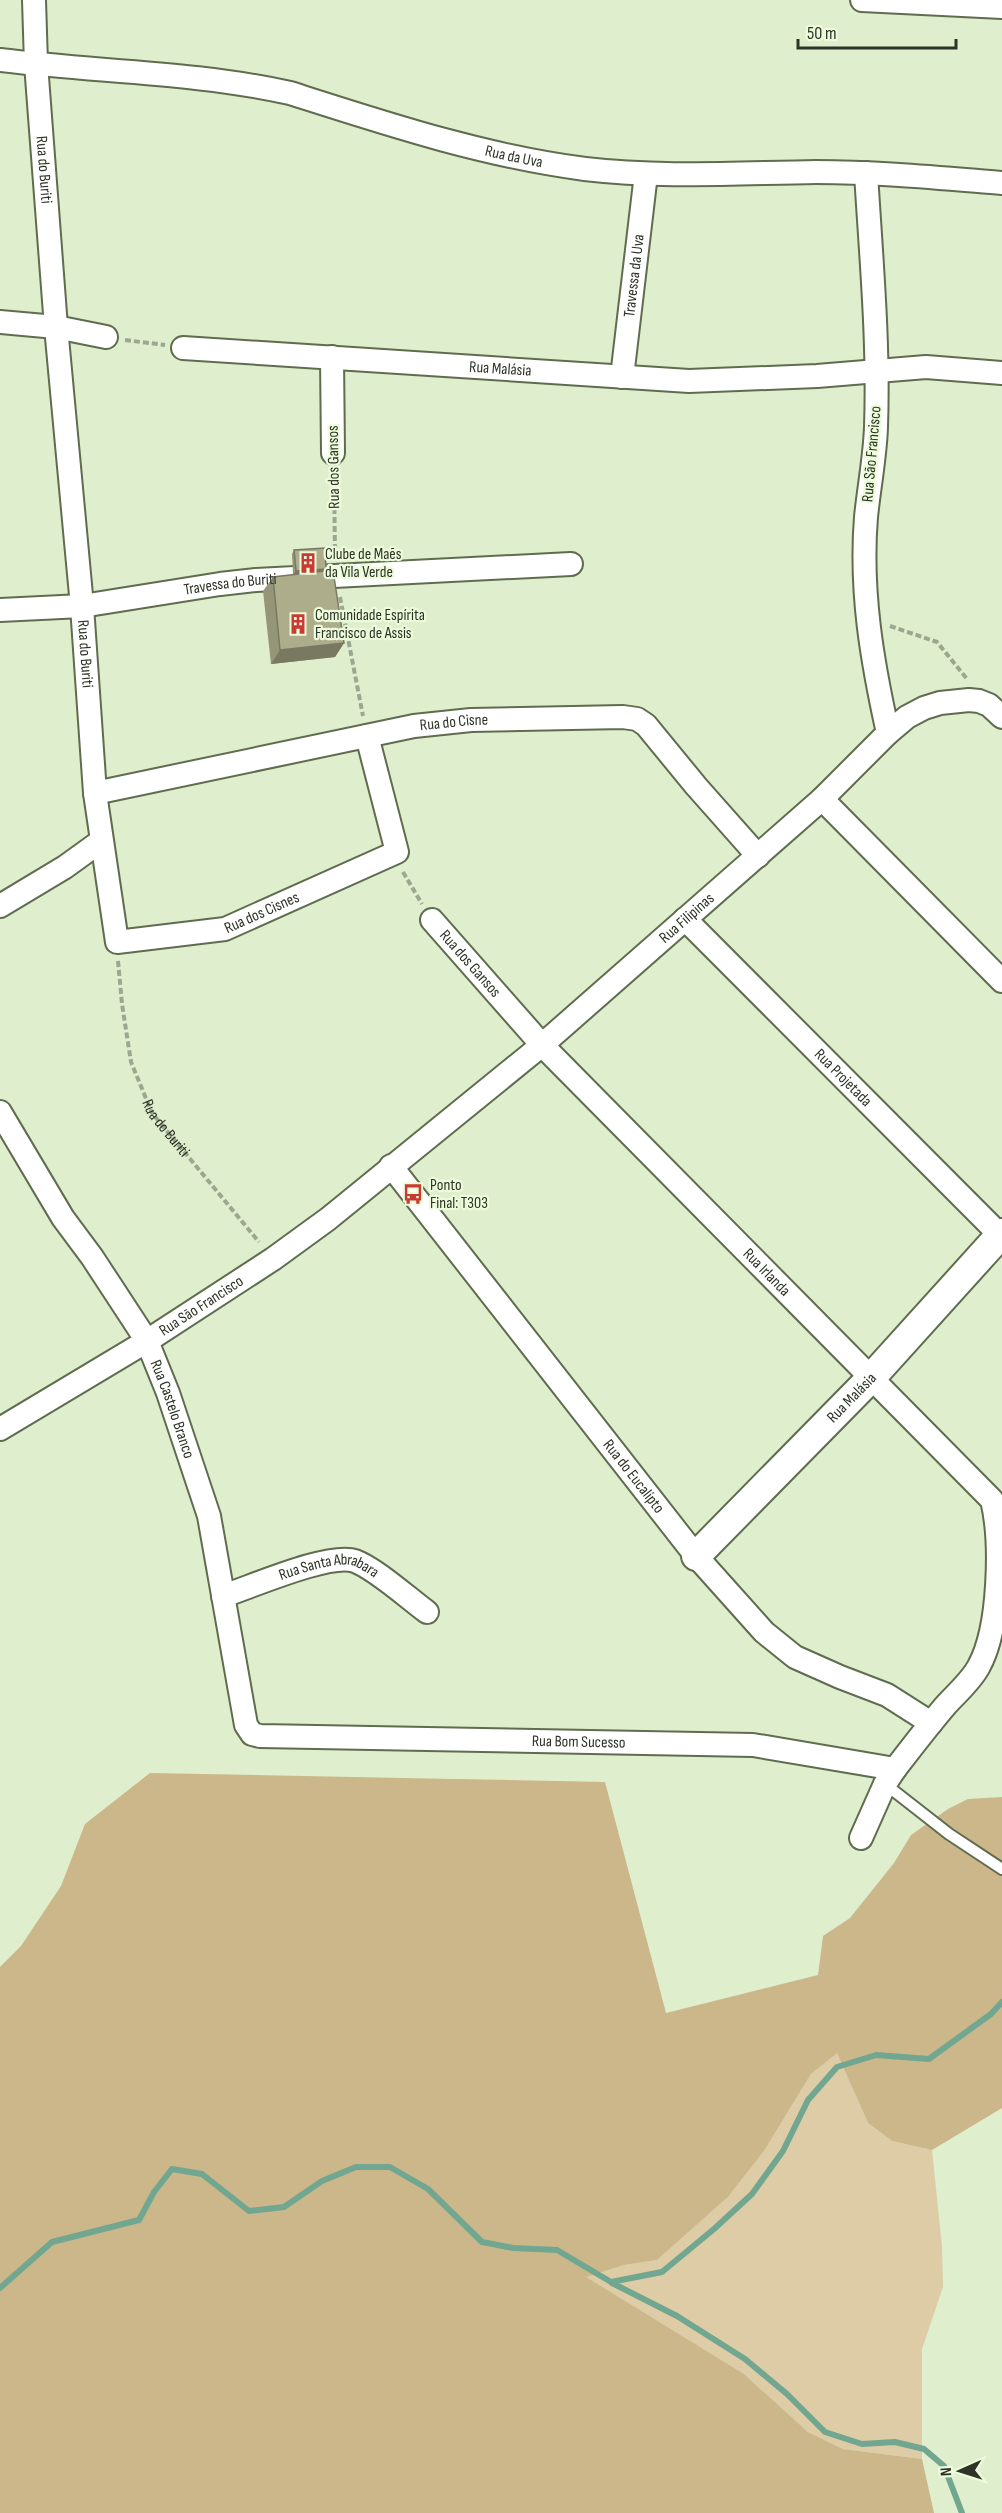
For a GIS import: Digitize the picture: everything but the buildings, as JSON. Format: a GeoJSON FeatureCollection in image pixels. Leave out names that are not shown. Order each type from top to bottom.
{"type":"FeatureCollection","features":[{"type":"Feature","properties":{"kind":"street","name":"Rua do Buriti"},"geometry":{"type":"LineString","coordinates":[[34,0],[36,64],[56,327],[82,606],[95,794],[100,841],[117,942]]}},
{"type":"Feature","properties":{"kind":"street"},"geometry":{"type":"LineString","coordinates":[[862,0],[1002,7]]}},
{"type":"Feature","properties":{"kind":"street","name":"Rua da Uva"},"geometry":{"type":"LineString","coordinates":[[0,60],[204,78],[261,87],[290,93],[468,146],[585,169],[646,174],[866,173],[1002,183]]}},
{"type":"Feature","properties":{"kind":"street","name":"Rua São Francisco"},"geometry":{"type":"LineString","coordinates":[[866,173],[876,370],[876,427],[866,516],[867,619],[874,670],[888,733]]}},
{"type":"Feature","properties":{"kind":"street","name":"Travessa da Uva"},"geometry":{"type":"LineString","coordinates":[[622,376],[646,174]]}},
{"type":"Feature","properties":{"kind":"street"},"geometry":{"type":"LineString","coordinates":[[0,322],[56,327],[106,337]]}},
{"type":"Feature","properties":{"kind":"street","name":"Rua Malásia"},"geometry":{"type":"LineString","coordinates":[[183,348],[689,381],[817,376],[926,367],[1002,373]]}},
{"type":"Feature","properties":{"kind":"street","name":"Rua dos Gansos"},"geometry":{"type":"LineString","coordinates":[[332,357],[333,453]]}},
{"type":"Feature","properties":{"kind":"street","name":"Travessa do Buriti"},"geometry":{"type":"LineString","coordinates":[[0,610],[82,606],[220,584],[571,564]]}},
{"type":"Feature","properties":{"kind":"street","name":"Rua Filipinas"},"geometry":{"type":"LineString","coordinates":[[391,1166],[542,1045],[822,799],[907,717],[940,703],[969,700],[995,711]]}},
{"type":"Feature","properties":{"kind":"street","name":"Rua do Cisne"},"geometry":{"type":"LineString","coordinates":[[95,794],[414,726],[471,720],[623,717],[637,719],[659,740],[696,786],[758,855]]}},
{"type":"Feature","properties":{"kind":"street","name":"Rua dos Cisnes"},"geometry":{"type":"LineString","coordinates":[[117,942],[225,929],[397,852],[367,736]]}},
{"type":"Feature","properties":{"kind":"street"},"geometry":{"type":"LineString","coordinates":[[822,799],[1002,981]]}},
{"type":"Feature","properties":{"kind":"street"},"geometry":{"type":"LineString","coordinates":[[0,906],[65,867],[100,841]]}},
{"type":"Feature","properties":{"kind":"street","name":"Rua dos Gansos"},"geometry":{"type":"LineString","coordinates":[[432,920],[542,1045]]}},
{"type":"Feature","properties":{"kind":"street","name":"Rua Projetada"},"geometry":{"type":"LineString","coordinates":[[685,920],[1001,1234]]}},
{"type":"Feature","properties":{"kind":"street","name":"Rua Irlanda"},"geometry":{"type":"LineString","coordinates":[[542,1045],[992,1500],[998,1517],[1000,1551],[994,1618],[988,1648],[978,1668],[931,1723]]}},
{"type":"Feature","properties":{"kind":"street","name":"Rua Castelo Branco"},"geometry":{"type":"LineString","coordinates":[[0,1112],[63,1218],[92,1257],[147,1341],[188,1448],[209,1516],[246,1725],[252,1734],[260,1736]]}},
{"type":"Feature","properties":{"kind":"street","name":"Rua São Francisco"},"geometry":{"type":"LineString","coordinates":[[0,1429],[147,1341],[273,1259],[328,1220],[391,1166]]}},
{"type":"Feature","properties":{"kind":"street","name":"Rua do Eucalípto"},"geometry":{"type":"LineString","coordinates":[[391,1166],[696,1556],[764,1632],[795,1657],[887,1695],[931,1723]]}},
{"type":"Feature","properties":{"kind":"street","name":"Rua Malásia"},"geometry":{"type":"LineString","coordinates":[[696,1556],[871,1378],[1001,1234]]}},
{"type":"Feature","properties":{"kind":"street","name":"Rua Santa Abrabara"},"geometry":{"type":"LineString","coordinates":[[223,1596],[330,1561],[348,1560],[366,1567],[427,1612]]}},
{"type":"Feature","properties":{"kind":"street"},"geometry":{"type":"LineString","coordinates":[[861,1838],[890,1777],[931,1723]]}},
{"type":"Feature","properties":{"kind":"street","name":"Rua Bom Sucesso"},"geometry":{"type":"LineString","coordinates":[[260,1736],[753,1745],[890,1777]]}},
{"type":"Feature","properties":{"kind":"lane"},"geometry":{"type":"LineString","coordinates":[[890,1777],[949,1834],[1002,1869]]}},
{"type":"Feature","properties":{"kind":"path"},"geometry":{"type":"LineString","coordinates":[[106,337],[183,348]]}},
{"type":"Feature","properties":{"kind":"path","name":"Rua dos Gansos"},"geometry":{"type":"LineString","coordinates":[[333,453],[336,576],[367,736]]}},
{"type":"Feature","properties":{"kind":"path"},"geometry":{"type":"LineString","coordinates":[[867,619],[937,642],[995,711]]}},
{"type":"Feature","properties":{"kind":"path","name":"Rua dos Gansos"},"geometry":{"type":"LineString","coordinates":[[405,878],[432,920]]}},
{"type":"Feature","properties":{"kind":"path","name":"Rua do Buriti"},"geometry":{"type":"LineString","coordinates":[[117,942],[122,1004],[131,1062],[152,1113],[273,1259]]}},
{"type":"Feature","properties":{"kind":"shaded area"},"geometry":{"type":"Polygon","coordinates":[[[150,1773],[605,1782],[666,2013],[818,1975],[823,1936],[850,1918],[894,1863],[911,1835],[948,1809],[968,1799],[1002,1797],[1002,2108],[932,2150],[892,2141],[868,2123],[837,2053],[811,2074],[764,2151],[728,2197],[657,2260],[624,2265],[586,2277],[744,2374],[808,2432],[843,2449],[922,2459],[934,2513],[0,2513],[0,1967],[21,1946],[61,1886],[85,1824],[150,1773]]]}},
{"type":"Feature","properties":{"kind":"shaded area"},"geometry":{"type":"Polygon","coordinates":[[[837,2052],[868,2123],[892,2141],[932,2150],[942,2246],[943,2287],[922,2349],[922,2459],[843,2449],[808,2432],[744,2374],[585,2277],[624,2265],[657,2260],[728,2197],[764,2151],[811,2074],[837,2052]]]}},
{"type":"Feature","properties":{"kind":"waterway"},"geometry":{"type":"LineString","coordinates":[[0,2288],[52,2242],[139,2220],[154,2192],[172,2169],[202,2174],[249,2211],[284,2207],[322,2181],[356,2167],[390,2167],[428,2189],[482,2242],[513,2248],[557,2250],[611,2282],[662,2272],[752,2194],[783,2151],[808,2100],[837,2067],[876,2055],[929,2059],[991,2014],[1002,2002]]}},
{"type":"Feature","properties":{"kind":"waterway"},"geometry":{"type":"LineString","coordinates":[[612,2283],[677,2316],[745,2359],[787,2394],[825,2432],[862,2444],[895,2442],[924,2449],[944,2466],[962,2513]]}},
{"type":"Feature","properties":{"kind":"place","name":"Clube de Maẽs da Vila Verde"},"geometry":{"type":"Point","coordinates":[308,563]}},
{"type":"Feature","properties":{"kind":"place","name":"Comunidade Espírita Francisco de Assis"},"geometry":{"type":"Point","coordinates":[298,624]}},
{"type":"Feature","properties":{"kind":"place","name":"Ponto Final: T303"},"geometry":{"type":"Point","coordinates":[413,1194]}}]}
